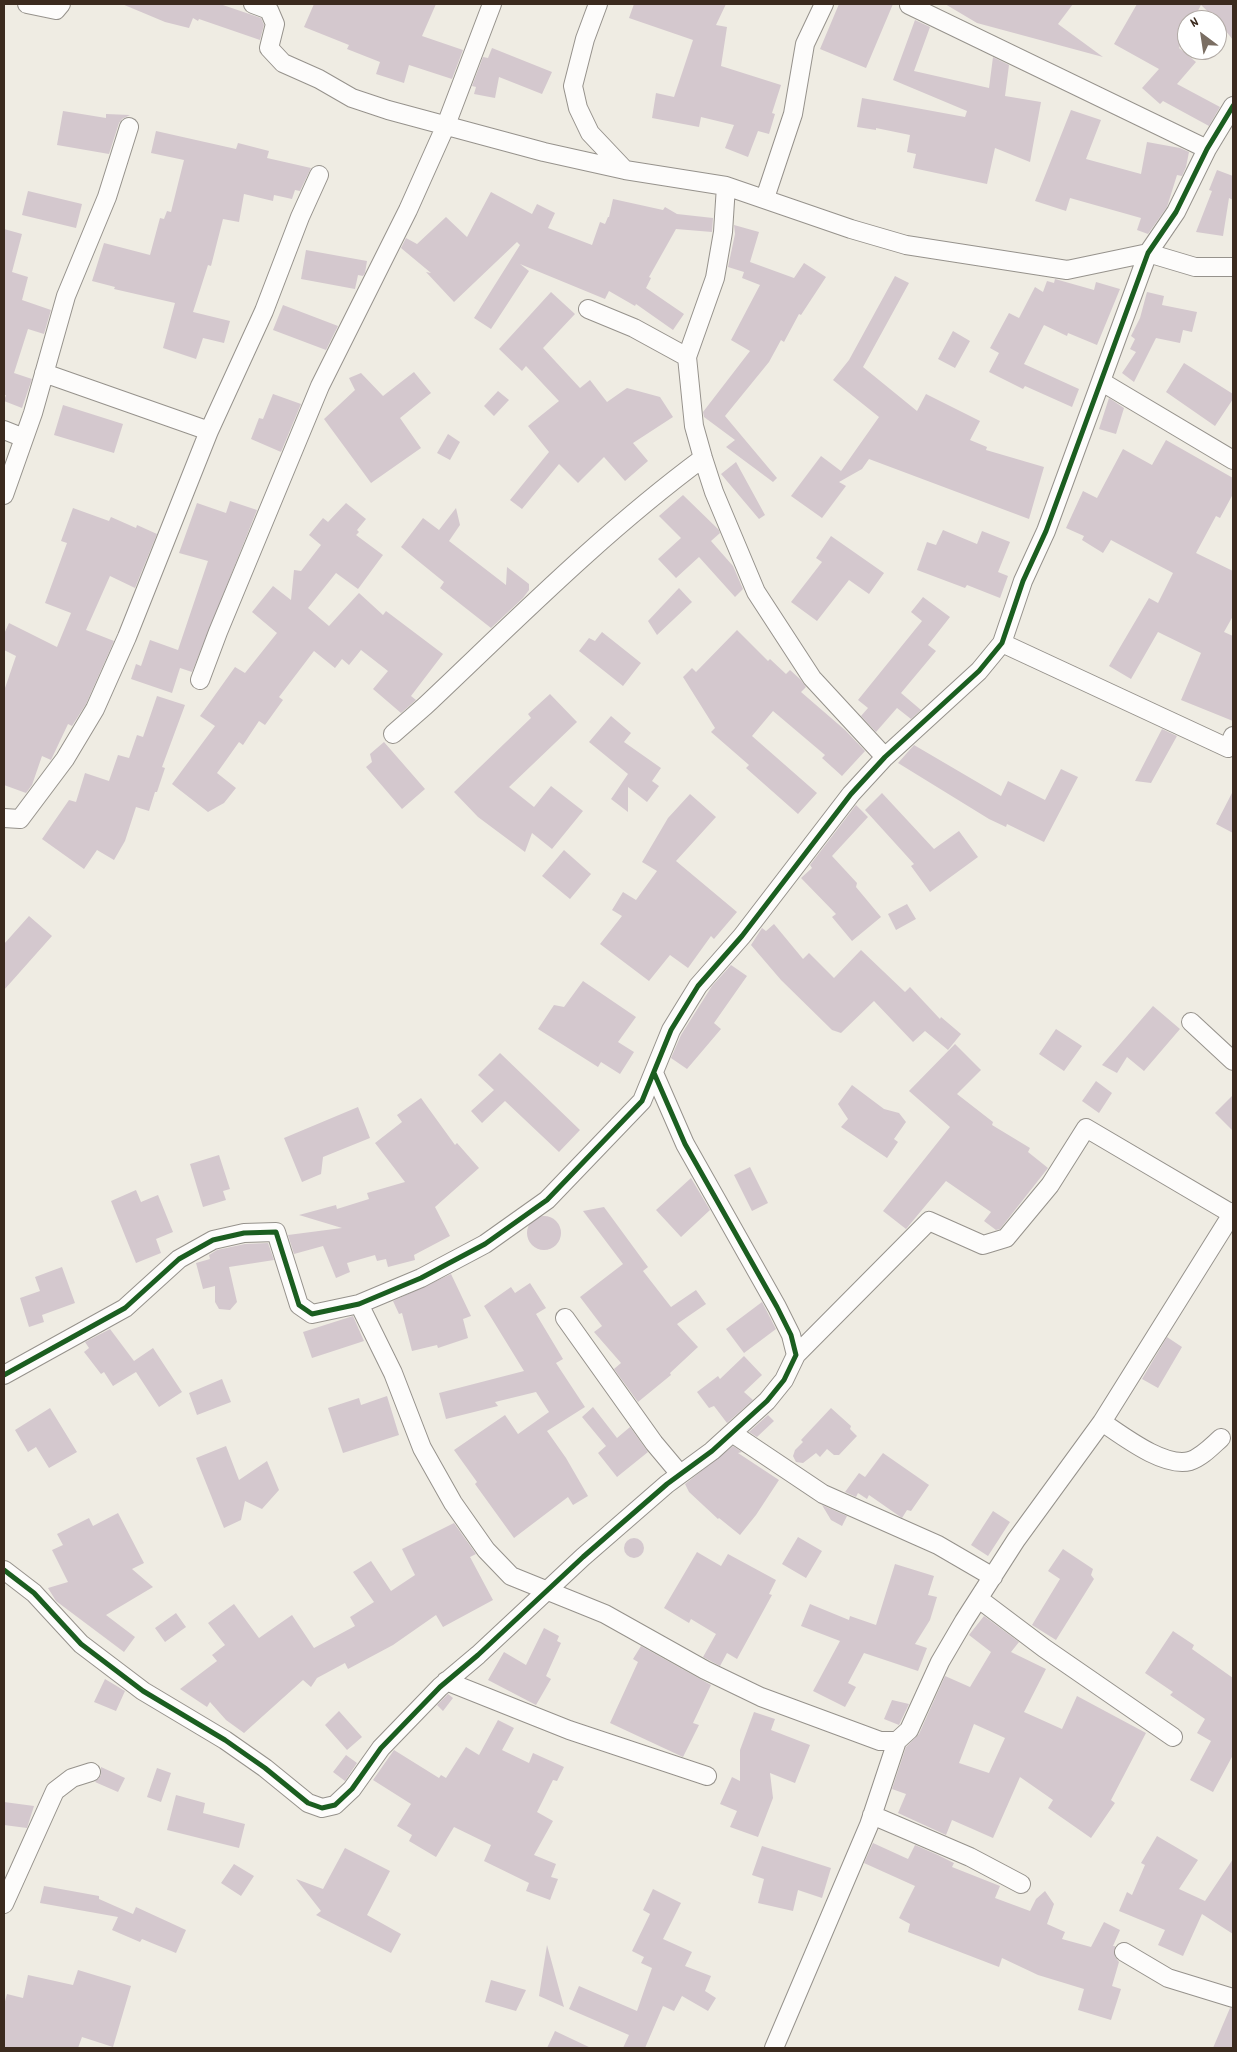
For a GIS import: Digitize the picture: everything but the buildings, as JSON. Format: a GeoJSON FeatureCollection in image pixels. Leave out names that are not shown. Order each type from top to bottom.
{"type":"FeatureCollection","features":[{"type":"Feature","properties":{"kind":"street"},"geometry":{"type":"LineString","coordinates":[[27,4],[56,10],[61,4]]}},
{"type":"Feature","properties":{"kind":"street"},"geometry":{"type":"LineString","coordinates":[[253,4],[269,10],[276,24],[269,48],[283,63],[319,79],[352,98],[446,125],[625,170],[726,186],[851,229],[906,245],[1067,270],[1148,253],[1195,267],[1233,267]]}},
{"type":"Feature","properties":{"kind":"street"},"geometry":{"type":"LineString","coordinates":[[200,680],[320,386],[408,210],[446,125],[492,4]]}},
{"type":"Feature","properties":{"kind":"street"},"geometry":{"type":"LineString","coordinates":[[598,4],[585,39],[573,86],[578,108],[590,133],[625,170]]}},
{"type":"Feature","properties":{"kind":"street"},"geometry":{"type":"LineString","coordinates":[[765,198],[793,114],[805,44],[824,4]]}},
{"type":"Feature","properties":{"kind":"street"},"geometry":{"type":"LineString","coordinates":[[909,5],[1206,149]]}},
{"type":"Feature","properties":{"kind":"street"},"geometry":{"type":"LineString","coordinates":[[4,1375],[125,1308],[179,1259],[213,1240],[244,1233],[276,1232],[299,1305],[312,1314],[359,1304],[421,1278],[485,1244],[547,1200],[642,1102],[671,1030],[698,986],[742,936],[822,830],[885,757],[979,671],[1002,643],[1023,581],[1046,531],[1102,382],[1148,253],[1176,212],[1206,149],[1233,106]]}},
{"type":"Feature","properties":{"kind":"street"},"geometry":{"type":"LineString","coordinates":[[4,495],[24,438],[66,296],[107,197],[129,127]]}},
{"type":"Feature","properties":{"kind":"street"},"geometry":{"type":"LineString","coordinates":[[4,818],[20,819],[65,759],[95,709],[127,637],[209,432],[264,311],[318,175]]}},
{"type":"Feature","properties":{"kind":"street"},"geometry":{"type":"LineString","coordinates":[[726,186],[723,232],[715,278],[687,357],[694,426],[714,492],[756,592],[812,678],[885,757]]}},
{"type":"Feature","properties":{"kind":"street"},"geometry":{"type":"LineString","coordinates":[[588,309],[634,328],[687,357]]}},
{"type":"Feature","properties":{"kind":"street"},"geometry":{"type":"LineString","coordinates":[[44,373],[209,432]]}},
{"type":"Feature","properties":{"kind":"street"},"geometry":{"type":"LineString","coordinates":[[1102,382],[1233,460]]}},
{"type":"Feature","properties":{"kind":"street"},"geometry":{"type":"LineString","coordinates":[[4,430],[24,438]]}},
{"type":"Feature","properties":{"kind":"street"},"geometry":{"type":"LineString","coordinates":[[393,734],[612,530],[647,500],[703,458]]}},
{"type":"Feature","properties":{"kind":"street"},"geometry":{"type":"LineString","coordinates":[[1002,643],[1228,748],[1233,736]]}},
{"type":"Feature","properties":{"kind":"street"},"geometry":{"type":"LineString","coordinates":[[1191,1022],[1233,1061]]}},
{"type":"Feature","properties":{"kind":"street"},"geometry":{"type":"LineString","coordinates":[[654,1073],[685,1144],[777,1307],[791,1335],[796,1355]]}},
{"type":"Feature","properties":{"kind":"street"},"geometry":{"type":"LineString","coordinates":[[4,1570],[34,1593],[81,1644],[143,1691],[225,1740],[265,1768],[308,1803],[322,1808],[335,1805],[352,1789],[380,1748],[446,1681],[478,1655],[522,1611],[549,1589],[582,1557],[680,1474],[732,1434],[767,1401],[784,1380],[796,1355],[929,1221],[982,1245],[1006,1238],[1050,1185],[1086,1128],[1233,1213],[1102,1422],[1016,1540],[940,1662],[909,1730],[897,1742],[872,1815],[774,2048]]}},
{"type":"Feature","properties":{"kind":"street"},"geometry":{"type":"LineString","coordinates":[[359,1304],[393,1372],[422,1448],[453,1503],[486,1550],[511,1576],[549,1589],[605,1614],[705,1670],[762,1697],[880,1741],[897,1742]]}},
{"type":"Feature","properties":{"kind":"street"},"geometry":{"type":"LineString","coordinates":[[565,1318],[654,1443],[680,1474]]}},
{"type":"Feature","properties":{"kind":"street"},"geometry":{"type":"LineString","coordinates":[[1102,1422],[1142,1448],[1168,1460],[1188,1461],[1203,1454],[1221,1438]]}},
{"type":"Feature","properties":{"kind":"street"},"geometry":{"type":"LineString","coordinates":[[732,1434],[823,1494],[938,1545],[993,1577]]}},
{"type":"Feature","properties":{"kind":"street"},"geometry":{"type":"LineString","coordinates":[[979,1599],[1044,1648],[1173,1737]]}},
{"type":"Feature","properties":{"kind":"street"},"geometry":{"type":"LineString","coordinates":[[446,1681],[570,1730],[708,1776]]}},
{"type":"Feature","properties":{"kind":"street"},"geometry":{"type":"LineString","coordinates":[[4,1904],[55,1792],[72,1778],[91,1772]]}},
{"type":"Feature","properties":{"kind":"street"},"geometry":{"type":"LineString","coordinates":[[872,1815],[970,1857],[1021,1884]]}},
{"type":"Feature","properties":{"kind":"street"},"geometry":{"type":"LineString","coordinates":[[1124,1952],[1168,1978],[1233,1998]]}},
{"type":"Feature","properties":{"kind":"cycle path"},"geometry":{"type":"LineString","coordinates":[[4,1375],[125,1308],[179,1259],[213,1240],[244,1233],[276,1232],[299,1305],[312,1314],[359,1304],[421,1278],[485,1244],[547,1200],[642,1101],[671,1030],[698,986],[742,936],[851,794],[885,757],[979,671],[1002,643],[1023,581],[1046,531],[1148,253],[1176,212],[1207,149],[1233,106]]}},
{"type":"Feature","properties":{"kind":"cycle path"},"geometry":{"type":"LineString","coordinates":[[4,1570],[34,1593],[81,1644],[143,1691],[225,1740],[265,1768],[308,1803],[322,1808],[335,1805],[352,1789],[381,1748],[440,1687],[478,1655],[583,1557],[667,1484],[712,1451],[767,1401],[784,1380],[796,1355],[791,1335],[777,1307],[685,1144],[654,1073]]}}]}
